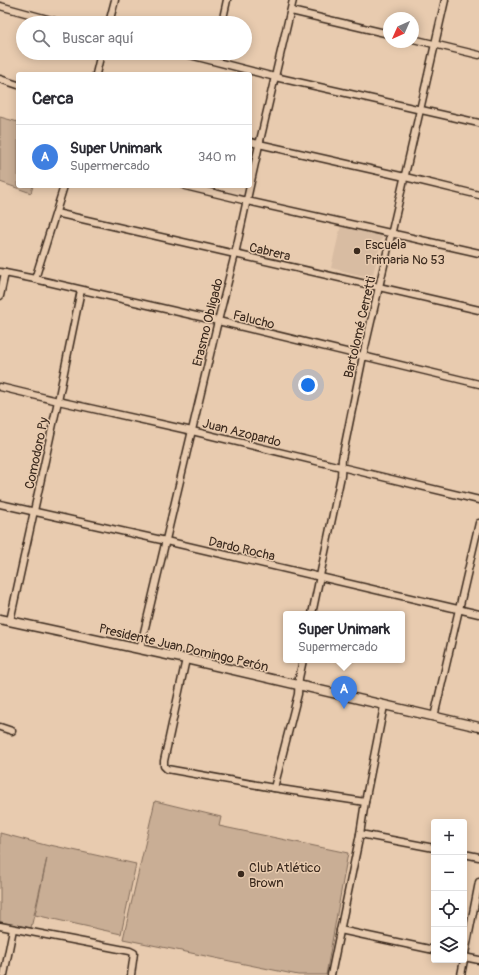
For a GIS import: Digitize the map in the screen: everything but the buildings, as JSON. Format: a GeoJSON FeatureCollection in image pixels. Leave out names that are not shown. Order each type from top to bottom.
{"type":"FeatureCollection","features":[{"type":"Feature","properties":{"kind":"street"},"geometry":{"type":"LineString","coordinates":[[111,16],[115,0]]}},
{"type":"Feature","properties":{"kind":"street"},"geometry":{"type":"LineString","coordinates":[[224,16],[227,0]]}},
{"type":"Feature","properties":{"kind":"street","name":"Erasmo Obligado"},"geometry":{"type":"LineString","coordinates":[[252,179],[293,0]]}},
{"type":"Feature","properties":{"kind":"street","name":"Bartolomé Cerretti"},"geometry":{"type":"LineString","coordinates":[[313,611],[341,476],[342,459],[363,356],[445,0]]}},
{"type":"Feature","properties":{"kind":"street"},"geometry":{"type":"LineString","coordinates":[[0,6],[36,16]]}},
{"type":"Feature","properties":{"kind":"street"},"geometry":{"type":"LineString","coordinates":[[291,11],[383,33]]}},
{"type":"Feature","properties":{"kind":"street"},"geometry":{"type":"LineString","coordinates":[[419,40],[479,55]]}},
{"type":"Feature","properties":{"kind":"street"},"geometry":{"type":"LineString","coordinates":[[96,72],[99,60]]}},
{"type":"Feature","properties":{"kind":"street"},"geometry":{"type":"LineString","coordinates":[[213,60],[275,77],[479,124]]}},
{"type":"Feature","properties":{"kind":"street"},"geometry":{"type":"LineString","coordinates":[[0,80],[16,84]]}},
{"type":"Feature","properties":{"kind":"street"},"geometry":{"type":"LineString","coordinates":[[252,143],[479,195]]}},
{"type":"Feature","properties":{"kind":"street"},"geometry":{"type":"LineString","coordinates":[[35,279],[63,188]]}},
{"type":"Feature","properties":{"kind":"street"},"geometry":{"type":"LineString","coordinates":[[193,188],[479,253]]}},
{"type":"Feature","properties":{"kind":"street","name":"Erasmo Obligado"},"geometry":{"type":"LineString","coordinates":[[140,649],[250,188]]}},
{"type":"Feature","properties":{"kind":"street","name":"Cabrera"},"geometry":{"type":"LineString","coordinates":[[56,212],[479,310]]}},
{"type":"Feature","properties":{"kind":"street"},"geometry":{"type":"LineString","coordinates":[[0,296],[3,273]]}},
{"type":"Feature","properties":{"kind":"street","name":"Falucho"},"geometry":{"type":"LineString","coordinates":[[3,273],[218,321],[479,384]]}},
{"type":"Feature","properties":{"kind":"street","name":"Comodoro Py"},"geometry":{"type":"LineString","coordinates":[[10,621],[82,290]]}},
{"type":"Feature","properties":{"kind":"street","name":"Juan Azopardo"},"geometry":{"type":"LineString","coordinates":[[0,387],[192,431],[479,500]]}},
{"type":"Feature","properties":{"kind":"street","name":"Dardo Rocha"},"geometry":{"type":"LineString","coordinates":[[0,504],[479,614]]}},
{"type":"Feature","properties":{"kind":"street"},"geometry":{"type":"LineString","coordinates":[[434,717],[479,523]]}},
{"type":"Feature","properties":{"kind":"street","name":"Presidente Juan Domingo Perón"},"geometry":{"type":"LineString","coordinates":[[0,619],[186,659],[479,727]]}},
{"type":"Feature","properties":{"kind":"street"},"geometry":{"type":"LineString","coordinates":[[186,659],[164,761],[164,766],[167,769],[365,802]]}},
{"type":"Feature","properties":{"kind":"street"},"geometry":{"type":"LineString","coordinates":[[274,788],[298,694],[302,663]]}},
{"type":"Feature","properties":{"kind":"street"},"geometry":{"type":"LineString","coordinates":[[331,975],[384,706]]}},
{"type":"Feature","properties":{"kind":"street"},"geometry":{"type":"LineString","coordinates":[[0,727],[12,731]]}},
{"type":"Feature","properties":{"kind":"street"},"geometry":{"type":"LineString","coordinates":[[360,834],[431,847]]}},
{"type":"Feature","properties":{"kind":"street"},"geometry":{"type":"LineString","coordinates":[[467,855],[479,857]]}},
{"type":"Feature","properties":{"kind":"street"},"geometry":{"type":"LineString","coordinates":[[467,943],[479,882]]}},
{"type":"Feature","properties":{"kind":"street"},"geometry":{"type":"LineString","coordinates":[[0,926],[130,951],[134,953],[131,975]]}},
{"type":"Feature","properties":{"kind":"street"},"geometry":{"type":"LineString","coordinates":[[4,975],[13,929]]}},
{"type":"Feature","properties":{"kind":"street"},"geometry":{"type":"LineString","coordinates":[[340,930],[431,949]]}},
{"type":"Feature","properties":{"kind":"street"},"geometry":{"type":"LineString","coordinates":[[467,958],[479,960]]}},
{"type":"Feature","properties":{"kind":"street"},"geometry":{"type":"LineString","coordinates":[[461,975],[463,963]]}},
{"type":"Feature","properties":{"kind":"shaded area"},"geometry":{"type":"Polygon","coordinates":[[[0,117],[16,121],[16,188],[0,182],[0,117]]]}},
{"type":"Feature","properties":{"kind":"shaded area"},"geometry":{"type":"Polygon","coordinates":[[[17,188],[32,188],[31,193],[17,188]]]}},
{"type":"Feature","properties":{"kind":"shaded area","name":"Escuela Primaria Nº 53"},"geometry":{"type":"Polygon","coordinates":[[[341,225],[383,234],[372,278],[331,268],[341,225]]]}},
{"type":"Feature","properties":{"kind":"shaded area","name":"Club Atlético Brown"},"geometry":{"type":"Polygon","coordinates":[[[155,801],[221,817],[219,826],[348,853],[326,975],[298,975],[123,939],[155,801]]]}},
{"type":"Feature","properties":{"kind":"shaded area"},"geometry":{"type":"Polygon","coordinates":[[[0,833],[49,846],[136,864],[121,934],[35,915],[47,858],[31,928],[0,922],[0,833]]]}},
{"type":"Feature","properties":{"kind":"place","name":"Escuela Primaria Nº 53"},"geometry":{"type":"Point","coordinates":[357,251]}},
{"type":"Feature","properties":{"kind":"place","name":"Super Unimark"},"geometry":{"type":"Point","coordinates":[344,709]}},
{"type":"Feature","properties":{"kind":"place","name":"Club Atlético Brown"},"geometry":{"type":"Point","coordinates":[241,874]}}]}
